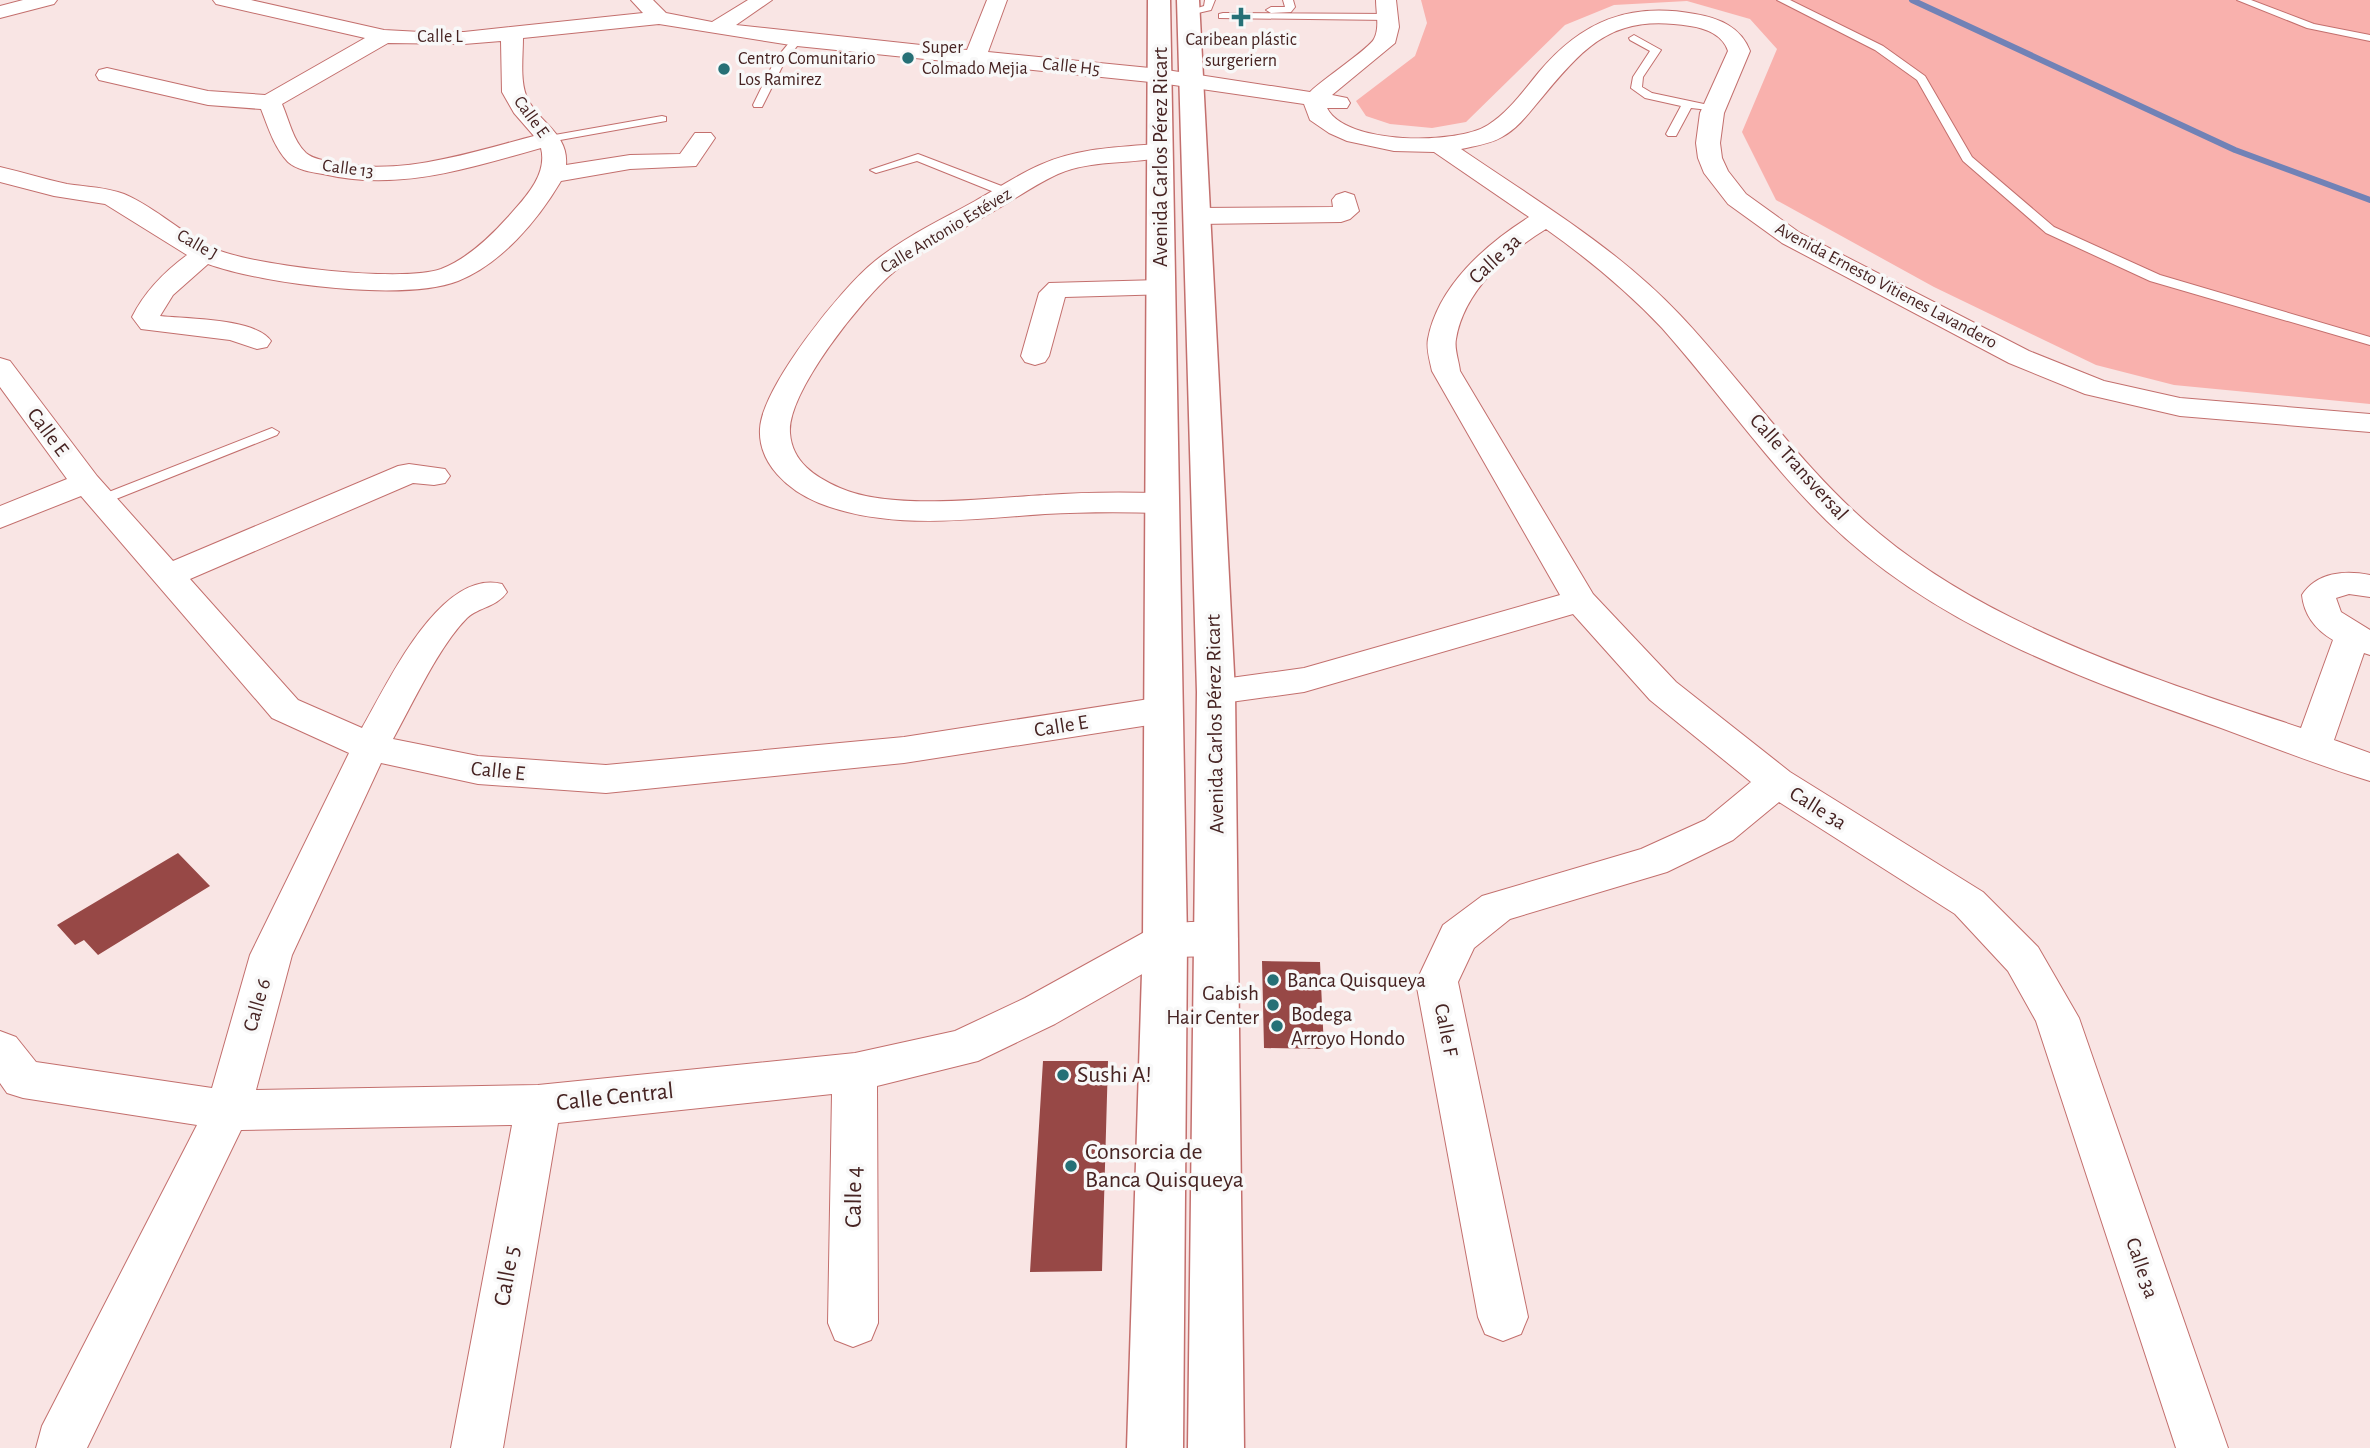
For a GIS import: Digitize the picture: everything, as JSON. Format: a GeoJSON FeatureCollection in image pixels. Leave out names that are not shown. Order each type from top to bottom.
{"type":"FeatureCollection","features":[{"type":"Feature","properties":{"kind":"main road","name":"Avenida Carlos Pérez Ricart"},"geometry":{"type":"LineString","coordinates":[[1155,1448],[1165,941],[1159,152],[1196,6]]}},
{"type":"Feature","properties":{"kind":"main road","name":"Avenida Carlos Pérez Ricart"},"geometry":{"type":"LineString","coordinates":[[1176,79],[1197,216],[1216,692],[1216,1448]]}},
{"type":"Feature","properties":{"kind":"street"},"geometry":{"type":"LineString","coordinates":[[0,12],[47,0]]}},
{"type":"Feature","properties":{"kind":"street","name":"Calle L"},"geometry":{"type":"LineString","coordinates":[[223,0],[259,3],[384,36],[464,38],[659,18]]}},
{"type":"Feature","properties":{"kind":"street"},"geometry":{"type":"LineString","coordinates":[[641,0],[659,18]]}},
{"type":"Feature","properties":{"kind":"street"},"geometry":{"type":"LineString","coordinates":[[715,29],[762,0],[768,21],[786,38]]}},
{"type":"Feature","properties":{"kind":"street"},"geometry":{"type":"LineString","coordinates":[[975,58],[997,0]]}},
{"type":"Feature","properties":{"kind":"street"},"geometry":{"type":"LineString","coordinates":[[1314,101],[1331,83],[1384,43],[1393,6]]}},
{"type":"Feature","properties":{"kind":"street"},"geometry":{"type":"LineString","coordinates":[[1340,103],[1346,93],[1387,65],[1408,43],[1410,33],[1393,6]]}},
{"type":"Feature","properties":{"kind":"street","name":"Avenida Ernesto Vitienes Lavandero"},"geometry":{"type":"LineString","coordinates":[[1482,130],[1491,115],[1546,52],[1570,31],[1614,14],[1653,8],[1697,11],[1719,17],[1737,24],[1750,34],[1759,44],[1761,53],[1759,63],[1739,96],[1731,132],[1733,162],[1753,192],[1804,230],[2095,388],[2150,402],[2210,410],[2370,424]]}},
{"type":"Feature","properties":{"kind":"street","name":"Avenida Ernesto Vitienes Lavandero"},"geometry":{"type":"LineString","coordinates":[[1314,101],[1318,115],[1348,133],[1376,140],[1459,143],[1514,116],[1581,41],[1611,26],[1648,17],[1700,21],[1734,39],[1740,51],[1722,85],[1714,108],[1708,143],[1710,158],[1725,186],[1752,212],[1820,254],[2051,364],[2174,392],[2370,409]]}},
{"type":"Feature","properties":{"kind":"street","name":"Calle H5"},"geometry":{"type":"LineString","coordinates":[[659,18],[715,29],[786,38],[1176,79],[1340,103]]}},
{"type":"Feature","properties":{"kind":"street","name":"Calle E"},"geometry":{"type":"LineString","coordinates":[[512,33],[513,92],[516,100],[549,139],[555,154],[551,175]]}},
{"type":"Feature","properties":{"kind":"street"},"geometry":{"type":"LineString","coordinates":[[107,75],[229,102],[271,102],[384,36]]}},
{"type":"Feature","properties":{"kind":"street","name":"Calle 13"},"geometry":{"type":"LineString","coordinates":[[271,102],[293,155],[302,161],[330,170],[389,174],[447,165],[549,139]]}},
{"type":"Feature","properties":{"kind":"street","name":"Avenida Ernesto Vitienes Lavandero"},"geometry":{"type":"LineString","coordinates":[[1340,103],[1346,115],[1358,122],[1403,133],[1482,130]]}},
{"type":"Feature","properties":{"kind":"street"},"geometry":{"type":"LineString","coordinates":[[551,175],[630,162],[687,161],[702,138]]}},
{"type":"Feature","properties":{"kind":"street","name":"Calle Transversal"},"geometry":{"type":"LineString","coordinates":[[1438,144],[1601,257],[1636,286],[1671,321],[1825,502],[1900,566],[1980,616],[2092,667],[2370,767]]}},
{"type":"Feature","properties":{"kind":"street","name":"Calle Antonio Estévez"},"geometry":{"type":"LineString","coordinates":[[1159,152],[1094,157],[1049,170],[900,255],[849,299],[785,394],[775,423],[777,447],[787,467],[806,483],[835,498],[875,506],[946,509],[1072,503],[1161,503]]}},
{"type":"Feature","properties":{"kind":"street","name":"Calle J"},"geometry":{"type":"LineString","coordinates":[[0,174],[51,188],[111,198],[154,219],[205,254],[241,266],[285,273],[417,280],[445,277],[477,259],[503,238],[534,203],[551,175]]}},
{"type":"Feature","properties":{"kind":"street"},"geometry":{"type":"LineString","coordinates":[[1197,216],[1341,214],[1346,211],[1345,200]]}},
{"type":"Feature","properties":{"kind":"street","name":"Calle 3a"},"geometry":{"type":"LineString","coordinates":[[1544,219],[1510,240],[1479,269],[1447,320],[1441,342],[1447,371],[1580,601],[1663,691],[1777,782],[1969,903],[2023,959],[2057,1018],[2203,1448]]}},
{"type":"Feature","properties":{"kind":"street"},"geometry":{"type":"LineString","coordinates":[[205,254],[171,281],[152,302],[146,317],[151,323],[235,332],[257,341]]}},
{"type":"Feature","properties":{"kind":"street"},"geometry":{"type":"LineString","coordinates":[[1035,356],[1053,293],[1059,289],[1160,288]]}},
{"type":"Feature","properties":{"kind":"street","name":"Calle E"},"geometry":{"type":"LineString","coordinates":[[0,367],[94,491],[285,709],[370,747],[478,771],[606,779],[904,750],[1162,710]]}},
{"type":"Feature","properties":{"kind":"street"},"geometry":{"type":"LineString","coordinates":[[168,576],[397,478],[409,474],[434,476]]}},
{"type":"Feature","properties":{"kind":"street"},"geometry":{"type":"LineString","coordinates":[[0,518],[94,491]]}},
{"type":"Feature","properties":{"kind":"street"},"geometry":{"type":"LineString","coordinates":[[2313,747],[2361,640],[2324,615],[2319,604],[2319,595],[2326,587],[2339,583],[2370,586]]}},
{"type":"Feature","properties":{"kind":"street","name":"Calle 6"},"geometry":{"type":"LineString","coordinates":[[61,1445],[228,1110],[271,955],[370,747],[421,657],[456,609],[490,592]]}},
{"type":"Feature","properties":{"kind":"street"},"geometry":{"type":"LineString","coordinates":[[1216,692],[1304,680],[1580,601]]}},
{"type":"Feature","properties":{"kind":"street","name":"Calle F"},"geometry":{"type":"LineString","coordinates":[[1503,1317],[1437,982],[1458,937],[1496,907],[1653,861],[1719,831],[1777,782]]}},
{"type":"Feature","properties":{"kind":"street","name":"Calle Central"},"geometry":{"type":"LineString","coordinates":[[8,1075],[228,1110],[538,1105],[855,1072],[962,1048],[1040,1011],[1165,941],[1217,939]]}},
{"type":"Feature","properties":{"kind":"street","name":"Calle 4"},"geometry":{"type":"LineString","coordinates":[[853,1323],[855,1072]]}},
{"type":"Feature","properties":{"kind":"street","name":"Calle 5"},"geometry":{"type":"LineString","coordinates":[[477,1448],[538,1105]]}},
{"type":"Feature","properties":{"kind":"lane"},"geometry":{"type":"LineString","coordinates":[[1196,6],[1287,10],[1290,7],[1288,0]]}},
{"type":"Feature","properties":{"kind":"lane"},"geometry":{"type":"LineString","coordinates":[[1782,0],[1879,48],[1921,78],[1967,159],[2050,230],[2155,278],[2370,341]]}},
{"type":"Feature","properties":{"kind":"lane"},"geometry":{"type":"LineString","coordinates":[[2242,0],[2311,26],[2370,38]]}},
{"type":"Feature","properties":{"kind":"lane"},"geometry":{"type":"LineString","coordinates":[[1196,6],[1280,21],[1393,6]]}},
{"type":"Feature","properties":{"kind":"lane"},"geometry":{"type":"LineString","coordinates":[[758,105],[780,60],[786,38]]}},
{"type":"Feature","properties":{"kind":"lane"},"geometry":{"type":"LineString","coordinates":[[1634,38],[1656,50],[1638,77],[1636,88],[1649,96],[1714,108]]}},
{"type":"Feature","properties":{"kind":"lane"},"geometry":{"type":"LineString","coordinates":[[1672,134],[1688,103]]}},
{"type":"Feature","properties":{"kind":"lane"},"geometry":{"type":"LineString","coordinates":[[549,139],[662,119]]}},
{"type":"Feature","properties":{"kind":"lane"},"geometry":{"type":"LineString","coordinates":[[876,170],[918,157],[1008,193]]}},
{"type":"Feature","properties":{"kind":"lane"},"geometry":{"type":"LineString","coordinates":[[94,491],[272,432]]}},
{"type":"Feature","properties":{"kind":"shaded area"},"geometry":{"type":"Polygon","coordinates":[[[1421,0],[2370,0],[2370,404],[2174,385],[2096,365],[1934,287],[1776,200],[1742,132],[1777,49],[1750,19],[1687,1],[1614,5],[1565,25],[1466,122],[1432,128],[1390,124],[1366,116],[1356,101],[1415,56],[1427,23],[1421,0]]]}},
{"type":"Feature","properties":{"kind":"building"},"geometry":{"type":"Polygon","coordinates":[[[178,853],[210,886],[98,955],[84,940],[75,945],[57,925],[178,853]]]}},
{"type":"Feature","properties":{"kind":"building"},"geometry":{"type":"Polygon","coordinates":[[[1262,961],[1320,962],[1324,1049],[1264,1048],[1262,961]]]}},
{"type":"Feature","properties":{"kind":"building","name":"Consorcia de Banca Quisqueya"},"geometry":{"type":"Polygon","coordinates":[[[1043,1061],[1108,1061],[1102,1271],[1030,1272],[1043,1061]]]}},
{"type":"Feature","properties":{"kind":"waterway"},"geometry":{"type":"LineString","coordinates":[[1912,0],[2235,150],[2370,200]]}},
{"type":"Feature","properties":{"kind":"place","name":"Caribean plástic surgeriern"},"geometry":{"type":"Point","coordinates":[1241,17]}},
{"type":"Feature","properties":{"kind":"place","name":"Super Colmado Mejia"},"geometry":{"type":"Point","coordinates":[908,58]}},
{"type":"Feature","properties":{"kind":"place","name":"Centro Comunitario Los Ramirez"},"geometry":{"type":"Point","coordinates":[724,69]}},
{"type":"Feature","properties":{"kind":"place","name":"Banca Quisqueya"},"geometry":{"type":"Point","coordinates":[1273,980]}},
{"type":"Feature","properties":{"kind":"place","name":"Gabish Hair Center"},"geometry":{"type":"Point","coordinates":[1273,1005]}},
{"type":"Feature","properties":{"kind":"place","name":"Bodega Arroyo Hondo"},"geometry":{"type":"Point","coordinates":[1277,1026]}},
{"type":"Feature","properties":{"kind":"place","name":"Sushi A!"},"geometry":{"type":"Point","coordinates":[1063,1075]}},
{"type":"Feature","properties":{"kind":"place","name":"Consorcia de Banca Quisqueya"},"geometry":{"type":"Point","coordinates":[1071,1166]}}]}
